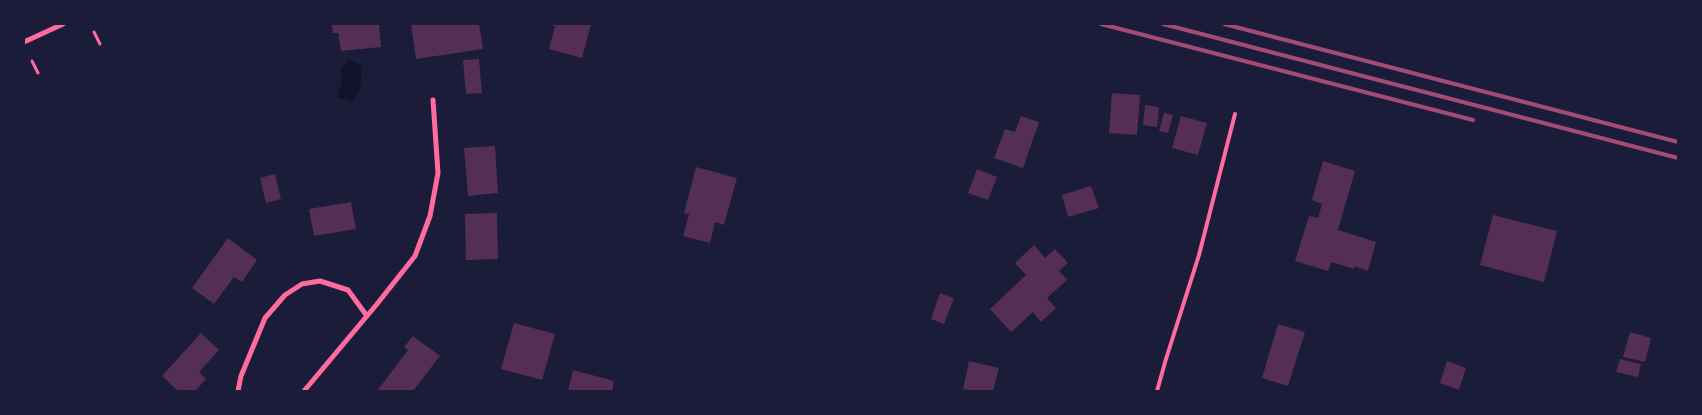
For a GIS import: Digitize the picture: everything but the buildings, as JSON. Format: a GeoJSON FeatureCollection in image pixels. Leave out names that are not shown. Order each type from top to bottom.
{"type":"FeatureCollection","features":[{"type":"Feature","properties":{"kind":"street"},"geometry":{"type":"LineString","coordinates":[[24,42],[63,24]]}},
{"type":"Feature","properties":{"kind":"street"},"geometry":{"type":"LineString","coordinates":[[304,391],[414,256],[430,216],[438,173],[433,100]]}},
{"type":"Feature","properties":{"kind":"street"},"geometry":{"type":"LineString","coordinates":[[238,391],[240,376],[265,318],[285,295],[302,284],[320,281],[348,290],[367,316]]}},
{"type":"Feature","properties":{"kind":"lane"},"geometry":{"type":"LineString","coordinates":[[1157,391],[1199,255],[1235,114]]}},
{"type":"Feature","properties":{"kind":"path"},"geometry":{"type":"LineString","coordinates":[[94,32],[100,44]]}},
{"type":"Feature","properties":{"kind":"path"},"geometry":{"type":"LineString","coordinates":[[32,61],[38,73]]}},
{"type":"Feature","properties":{"kind":"shaded area"},"geometry":{"type":"Polygon","coordinates":[[[348,59],[362,66],[360,90],[352,102],[337,97],[343,76],[340,71],[348,59]]]}},
{"type":"Feature","properties":{"kind":"railway"},"geometry":{"type":"LineString","coordinates":[[1101,24],[1473,120]]}},
{"type":"Feature","properties":{"kind":"railway"},"geometry":{"type":"LineString","coordinates":[[1163,24],[1678,158]]}},
{"type":"Feature","properties":{"kind":"railway"},"geometry":{"type":"LineString","coordinates":[[1224,24],[1678,142]]}}]}
